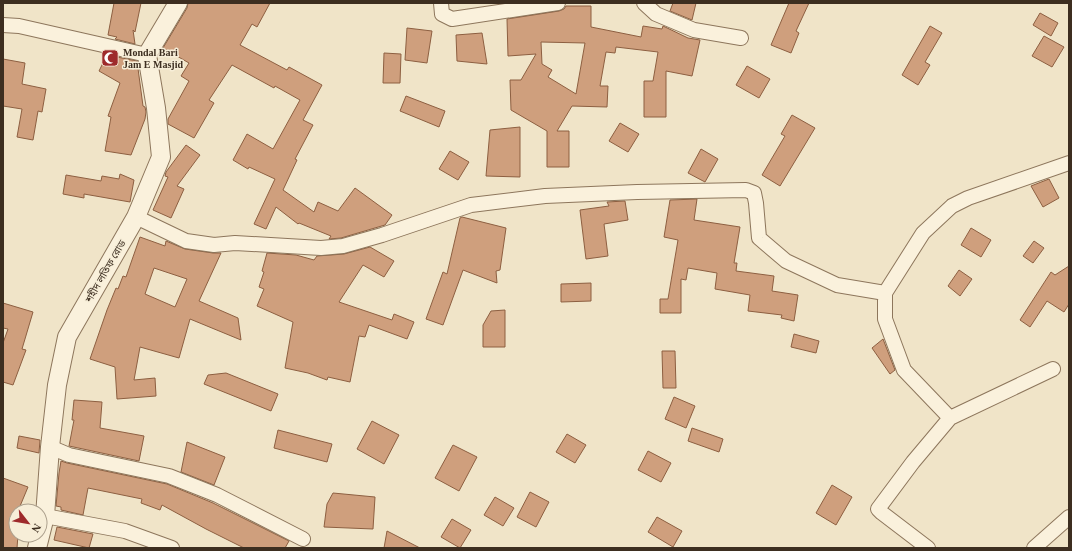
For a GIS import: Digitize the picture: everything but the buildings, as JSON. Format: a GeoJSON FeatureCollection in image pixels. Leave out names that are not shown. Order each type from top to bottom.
{"type":"FeatureCollection","features":[{"type":"Feature","properties":{"kind":"street"},"geometry":{"type":"LineString","coordinates":[[3,25],[19,26],[147,55],[178,3]]}},
{"type":"Feature","properties":{"kind":"street"},"geometry":{"type":"LineString","coordinates":[[441,3],[442,14],[452,19],[558,3]]}},
{"type":"Feature","properties":{"kind":"street"},"geometry":{"type":"LineString","coordinates":[[644,3],[656,14],[694,30],[741,38]]}},
{"type":"Feature","properties":{"kind":"street","name":"শহীদ লতিফ রোড"},"geometry":{"type":"LineString","coordinates":[[46,503],[57,385],[67,337],[136,217],[161,157],[156,108],[147,55]]}},
{"type":"Feature","properties":{"kind":"street"},"geometry":{"type":"LineString","coordinates":[[950,418],[904,370],[886,319],[885,293],[923,233],[952,206],[968,198],[1069,164]]}},
{"type":"Feature","properties":{"kind":"street"},"geometry":{"type":"LineString","coordinates":[[136,217],[186,241],[214,245],[235,243],[321,248],[343,246],[382,235],[471,205],[545,196],[637,192],[746,190],[754,194],[759,238],[786,261],[837,285],[885,293]]}},
{"type":"Feature","properties":{"kind":"street"},"geometry":{"type":"LineString","coordinates":[[928,548],[878,509],[913,462],[950,418],[1053,369]]}},
{"type":"Feature","properties":{"kind":"street"},"geometry":{"type":"LineString","coordinates":[[50,447],[69,455],[168,476],[217,495],[303,539]]}},
{"type":"Feature","properties":{"kind":"street"},"geometry":{"type":"LineString","coordinates":[[48,517],[125,531],[172,548]]}},
{"type":"Feature","properties":{"kind":"street"},"geometry":{"type":"LineString","coordinates":[[1034,548],[1069,517]]}},
{"type":"Feature","properties":{"kind":"place","name":"Mondal Bari Jam E Masjid"},"geometry":{"type":"Point","coordinates":[110,58]}}]}
